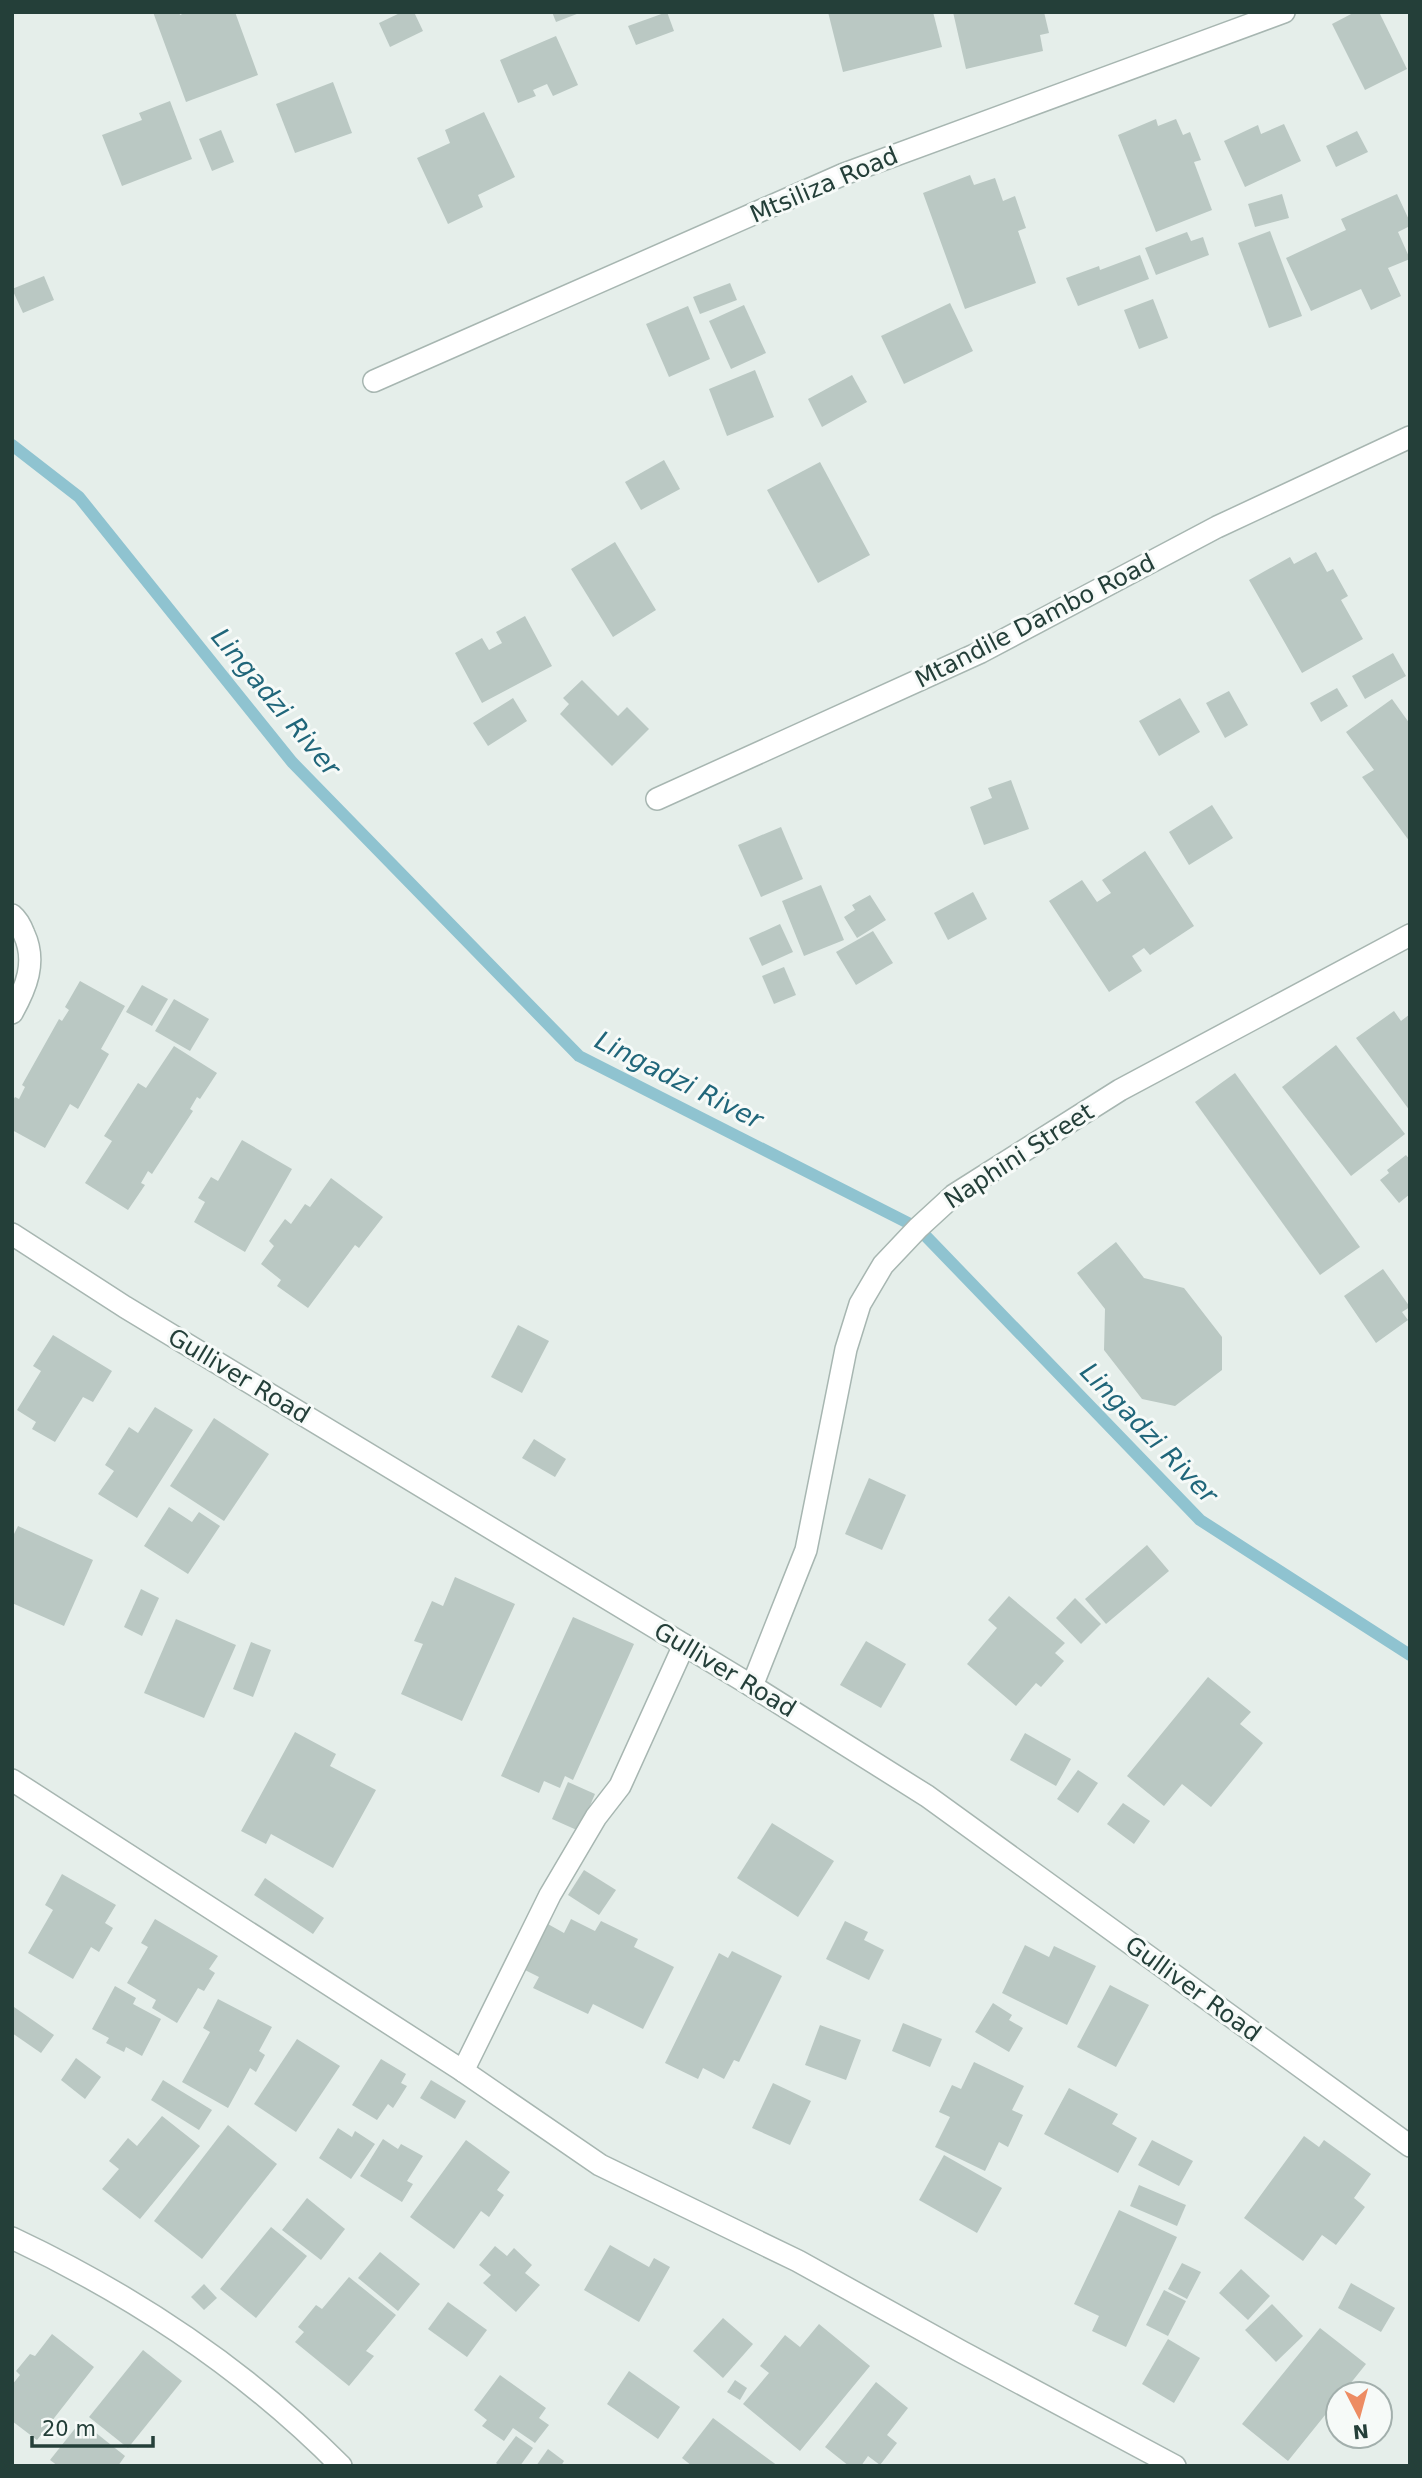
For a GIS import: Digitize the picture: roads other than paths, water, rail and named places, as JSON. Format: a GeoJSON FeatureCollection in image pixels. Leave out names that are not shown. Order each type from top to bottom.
{"type":"FeatureCollection","features":[{"type":"Feature","properties":{"kind":"street","name":"Mtsiliza Road"},"geometry":{"type":"LineString","coordinates":[[374,381],[844,174],[1284,12]]}},
{"type":"Feature","properties":{"kind":"street","name":"Mtandile Dambo Road"},"geometry":{"type":"LineString","coordinates":[[657,799],[981,652],[1217,527],[1410,437]]}},
{"type":"Feature","properties":{"kind":"street"},"geometry":{"type":"LineString","coordinates":[[12,915],[18,920],[28,942],[31,965],[25,990],[12,1013]]}},
{"type":"Feature","properties":{"kind":"street","name":"Naphini Street"},"geometry":{"type":"LineString","coordinates":[[752,1686],[806,1550],[846,1349],[860,1304],[883,1265],[954,1195],[1098,1104],[1410,935]]}},
{"type":"Feature","properties":{"kind":"street","name":"Gulliver Road"},"geometry":{"type":"LineString","coordinates":[[12,1234],[125,1307],[684,1644],[927,1796],[1410,2147]]}},
{"type":"Feature","properties":{"kind":"street"},"geometry":{"type":"LineString","coordinates":[[463,2071],[550,1895],[596,1817],[620,1786],[684,1644]]}},
{"type":"Feature","properties":{"kind":"street"},"geometry":{"type":"LineString","coordinates":[[12,1780],[463,2071],[600,2165],[798,2261],[1175,2466]]}},
{"type":"Feature","properties":{"kind":"street"},"geometry":{"type":"LineString","coordinates":[[12,2238],[117,2293],[188,2339],[266,2395],[341,2466]]}},
{"type":"Feature","properties":{"kind":"waterway","name":"Lingadzi River"},"geometry":{"type":"LineString","coordinates":[[12,445],[79,497],[292,762],[579,1056],[918,1228],[1200,1520],[1410,1655]]}}]}
